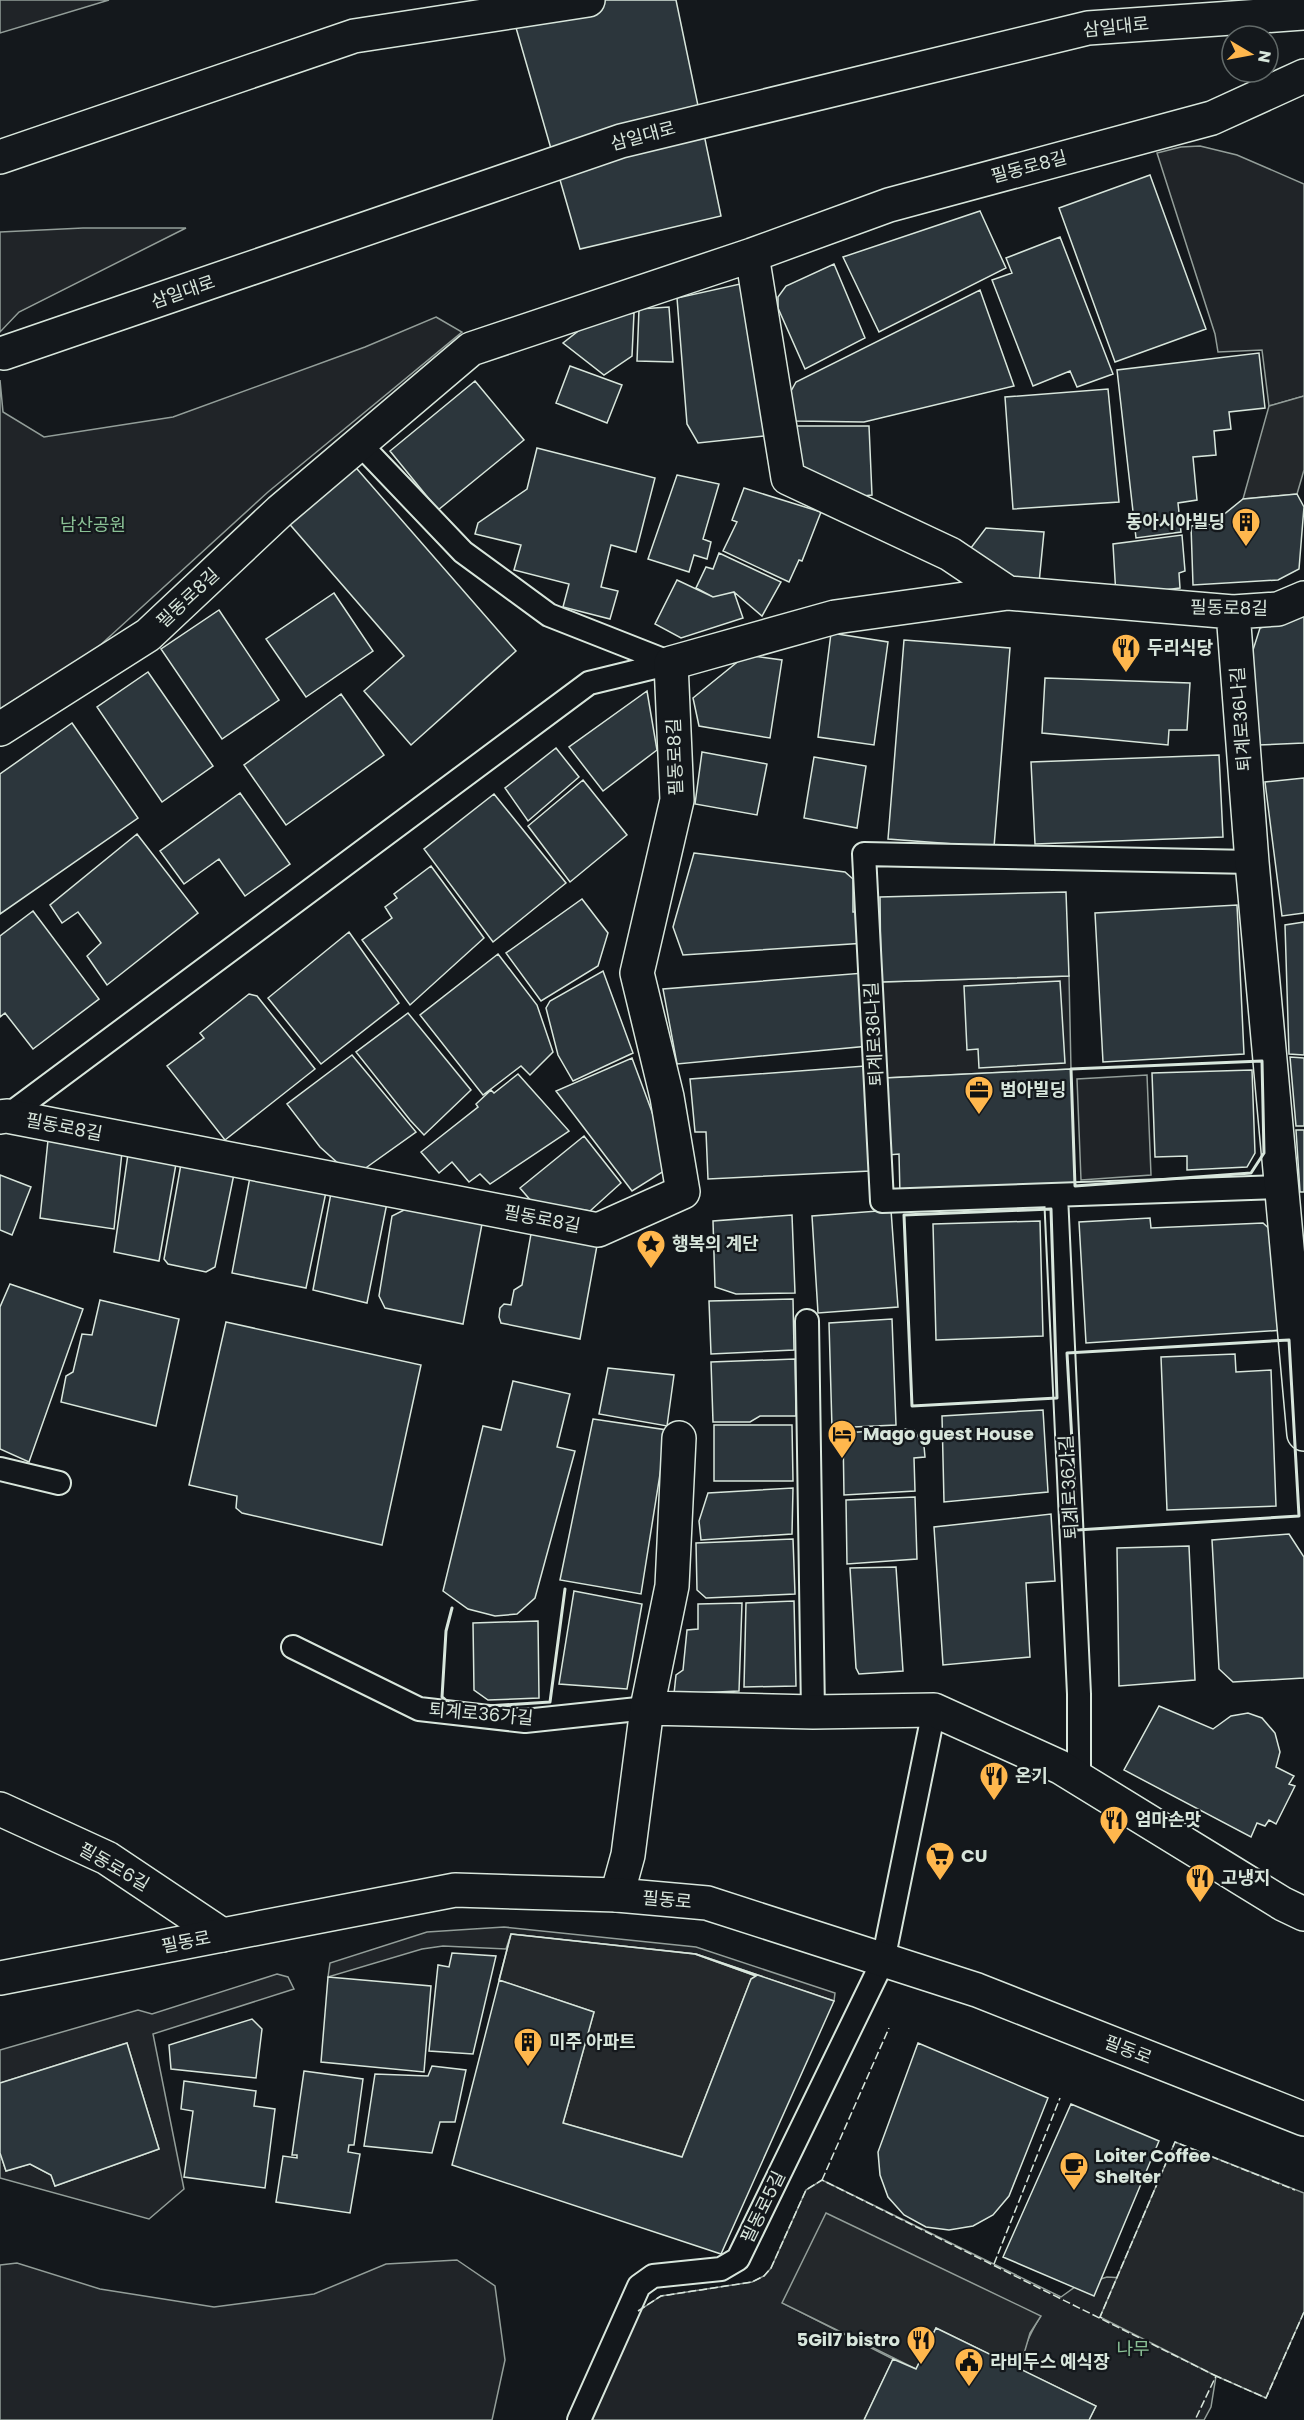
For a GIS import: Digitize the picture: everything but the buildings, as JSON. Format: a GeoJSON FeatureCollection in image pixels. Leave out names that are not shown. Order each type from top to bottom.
{"type":"FeatureCollection","features":[{"type":"Feature","properties":{"kind":"street"},"geometry":{"type":"LineString","coordinates":[[0,157],[354,36],[588,0]]}},
{"type":"Feature","properties":{"kind":"street","name":"삼일대로"},"geometry":{"type":"LineString","coordinates":[[4,353],[621,141],[1088,28],[1304,13]]}},
{"type":"Feature","properties":{"kind":"street","name":"필동로8길"},"geometry":{"type":"LineString","coordinates":[[0,729],[148,635],[280,511],[471,349],[752,255],[889,205],[1212,118],[1304,76]]}},
{"type":"Feature","properties":{"kind":"street","name":"필동로8길"},"geometry":{"type":"LineString","coordinates":[[752,255],[788,478],[950,554],[1008,593]]}},
{"type":"Feature","properties":{"kind":"street","name":"필동로8길"},"geometry":{"type":"LineString","coordinates":[[3,1117],[598,1230],[682,1192],[668,1097],[637,973],[677,800],[671,663],[835,617],[1008,593],[1233,612],[1278,609],[1304,598]]}},
{"type":"Feature","properties":{"kind":"street","name":"퇴계로36나길"},"geometry":{"type":"LineString","coordinates":[[1233,612],[1252,862],[1304,1434]]}},
{"type":"Feature","properties":{"kind":"street"},"geometry":{"type":"LineString","coordinates":[[617,1895],[628,1856],[647,1708],[672,1586],[679,1438]]}},
{"type":"Feature","properties":{"kind":"street","name":"퇴계로36가길"},"geometry":{"type":"LineString","coordinates":[[647,1708],[813,1712],[934,1710],[1060,1767],[1282,1904],[1304,1914]]}},
{"type":"Feature","properties":{"kind":"street","name":"필동로6길"},"geometry":{"type":"LineString","coordinates":[[0,1809],[107,1858],[222,1935]]}},
{"type":"Feature","properties":{"kind":"street","name":"필동로"},"geometry":{"type":"LineString","coordinates":[[0,1978],[455,1890],[617,1895],[707,1904],[976,1990],[1304,2119]]}},
{"type":"Feature","properties":{"kind":"lane"},"geometry":{"type":"LineString","coordinates":[[1250,16],[1304,3]]}},
{"type":"Feature","properties":{"kind":"lane"},"geometry":{"type":"LineString","coordinates":[[359,443],[463,552],[549,615],[671,663]]}},
{"type":"Feature","properties":{"kind":"lane","name":"필동로8길"},"geometry":{"type":"LineString","coordinates":[[3,1117],[589,683],[671,663]]}},
{"type":"Feature","properties":{"kind":"lane","name":"퇴계로36나길"},"geometry":{"type":"LineString","coordinates":[[1252,862],[864,854],[882,1201],[1282,1187]]}},
{"type":"Feature","properties":{"kind":"lane","name":"퇴계로36가길"},"geometry":{"type":"LineString","coordinates":[[1056,1195],[1079,1694],[1079,1779]]}},
{"type":"Feature","properties":{"kind":"lane"},"geometry":{"type":"LineString","coordinates":[[807,1321],[813,1712]]}},
{"type":"Feature","properties":{"kind":"lane"},"geometry":{"type":"LineString","coordinates":[[0,1469],[59,1483]]}},
{"type":"Feature","properties":{"kind":"lane","name":"퇴계로36가길"},"geometry":{"type":"LineString","coordinates":[[293,1647],[419,1709],[525,1721],[647,1708]]}},
{"type":"Feature","properties":{"kind":"lane","name":"필동로5길"},"geometry":{"type":"LineString","coordinates":[[579,2420],[639,2286],[653,2276],[721,2269],[738,2259],[883,1961],[934,1710]]}},
{"type":"Feature","properties":{"kind":"green space"},"geometry":{"type":"Polygon","coordinates":[[[0,0],[109,0],[0,33],[0,0]]]}},
{"type":"Feature","properties":{"kind":"green space"},"geometry":{"type":"Polygon","coordinates":[[[1200,146],[1237,155],[1304,184],[1304,396],[1269,406],[1262,350],[1218,352],[1215,334],[1157,153],[1181,147],[1200,146]]]}},
{"type":"Feature","properties":{"kind":"green space"},"geometry":{"type":"Polygon","coordinates":[[[83,228],[186,228],[19,312],[0,332],[0,232],[83,228]]]}},
{"type":"Feature","properties":{"kind":"green space","name":"남산공원"},"geometry":{"type":"Polygon","coordinates":[[[436,317],[462,332],[268,492],[96,649],[0,709],[0,380],[3,412],[44,437],[173,417],[365,347],[436,317]]]}},
{"type":"Feature","properties":{"kind":"green space"},"geometry":{"type":"Polygon","coordinates":[[[1069,976],[1071,1069],[884,1078],[881,982],[1069,976]]]}},
{"type":"Feature","properties":{"kind":"green space"},"geometry":{"type":"Polygon","coordinates":[[[1147,1075],[1151,1175],[1081,1180],[1077,1079],[1147,1075]]]}},
{"type":"Feature","properties":{"kind":"green space"},"geometry":{"type":"Polygon","coordinates":[[[504,1927],[696,1947],[835,1993],[834,2001],[696,1954],[511,1934],[506,1949],[443,1946],[422,1949],[328,1977],[330,1963],[427,1932],[504,1927]]]}},
{"type":"Feature","properties":{"kind":"green space"},"geometry":{"type":"Polygon","coordinates":[[[277,1974],[288,1977],[294,1989],[153,2034],[184,2189],[149,2219],[0,2178],[0,2153],[6,2171],[30,2164],[51,2175],[55,2186],[159,2149],[127,2043],[0,2083],[0,2050],[138,2010],[152,2014],[277,1974]]]}},
{"type":"Feature","properties":{"kind":"green space","name":"나무"},"geometry":{"type":"Polygon","coordinates":[[[822,2180],[1061,2297],[1075,2287],[1107,2277],[1140,2279],[1211,2343],[1216,2376],[1211,2407],[1204,2420],[1089,2420],[1096,2406],[1022,2370],[1024,2349],[1040,2317],[783,2303],[893,2359],[864,2420],[589,2420],[634,2314],[661,2296],[752,2282],[764,2276],[771,2268],[806,2190],[822,2180]]]}},
{"type":"Feature","properties":{"kind":"green space"},"geometry":{"type":"Polygon","coordinates":[[[457,2260],[495,2286],[505,2360],[492,2420],[0,2420],[0,2265],[17,2263],[100,2289],[214,2307],[314,2294],[386,2264],[457,2260]]]}},
{"type":"Feature","properties":{"kind":"shaded area"},"geometry":{"type":"Polygon","coordinates":[[[1304,396],[1304,470],[1297,494],[1243,499],[1269,406],[1304,396]]]}},
{"type":"Feature","properties":{"kind":"shaded area"},"geometry":{"type":"Polygon","coordinates":[[[511,1934],[695,1954],[756,1976],[751,1979],[682,2157],[563,2123],[594,2012],[499,1980],[511,1934]]]}},
{"type":"Feature","properties":{"kind":"shaded area"},"geometry":{"type":"Polygon","coordinates":[[[1175,2142],[1304,2193],[1304,2312],[1266,2398],[1216,2376],[1100,2317],[1175,2142]]]}},
{"type":"Feature","properties":{"kind":"shaded area"},"geometry":{"type":"Polygon","coordinates":[[[826,2213],[1041,2316],[1030,2333],[1021,2364],[1022,2370],[936,2328],[916,2369],[782,2303],[826,2213]]]}},
{"type":"Feature","properties":{"kind":"fence"},"geometry":{"type":"LineString","coordinates":[[822,2180],[889,2028]]}},
{"type":"Feature","properties":{"kind":"fence"},"geometry":{"type":"LineString","coordinates":[[994,2264],[1060,2098]]}},
{"type":"Feature","properties":{"kind":"fence"},"geometry":{"type":"LineString","coordinates":[[1102,2318],[1100,2317],[1175,2142],[1295,2190]]}},
{"type":"Feature","properties":{"kind":"fence"},"geometry":{"type":"LineString","coordinates":[[638,2311],[661,2296],[752,2282],[764,2276],[771,2268],[806,2190],[822,2180],[1216,2376],[1195,2420]]}},
{"type":"Feature","properties":{"kind":"fence"},"geometry":{"type":"LineString","coordinates":[[1214,2375],[1266,2398],[1304,2312]]}},
{"type":"Feature","properties":{"kind":"wall"},"geometry":{"type":"LineString","coordinates":[[1262,1061],[1264,1153],[1251,1173],[1075,1186],[1071,1069],[1262,1061]]}},
{"type":"Feature","properties":{"kind":"wall"},"geometry":{"type":"LineString","coordinates":[[1051,1209],[1057,1398],[912,1406],[904,1215],[1051,1209]]}},
{"type":"Feature","properties":{"kind":"wall"},"geometry":{"type":"LineString","coordinates":[[1289,1340],[1299,1516],[1077,1530],[1067,1353],[1289,1340]]}},
{"type":"Feature","properties":{"kind":"wall"},"geometry":{"type":"LineString","coordinates":[[487,1706],[550,1702],[565,1589]]}},
{"type":"Feature","properties":{"kind":"wall"},"geometry":{"type":"LineString","coordinates":[[450,1704],[442,1697],[446,1631],[452,1608]]}},
{"type":"Feature","properties":{"kind":"place","name":"동아시아빌딩"},"geometry":{"type":"Point","coordinates":[1246,548]}},
{"type":"Feature","properties":{"kind":"place","name":"두리식당"},"geometry":{"type":"Point","coordinates":[1126,674]}},
{"type":"Feature","properties":{"kind":"place","name":"범아빌딩"},"geometry":{"type":"Point","coordinates":[979,1116]}},
{"type":"Feature","properties":{"kind":"place","name":"행복의 계단"},"geometry":{"type":"Point","coordinates":[651,1270]}},
{"type":"Feature","properties":{"kind":"place","name":"Mago guest House"},"geometry":{"type":"Point","coordinates":[842,1460]}},
{"type":"Feature","properties":{"kind":"place","name":"온기"},"geometry":{"type":"Point","coordinates":[994,1802]}},
{"type":"Feature","properties":{"kind":"place","name":"엄마손맛"},"geometry":{"type":"Point","coordinates":[1114,1846]}},
{"type":"Feature","properties":{"kind":"place","name":"CU"},"geometry":{"type":"Point","coordinates":[940,1882]}},
{"type":"Feature","properties":{"kind":"place","name":"고냉지"},"geometry":{"type":"Point","coordinates":[1200,1904]}},
{"type":"Feature","properties":{"kind":"place","name":"미주 아파트"},"geometry":{"type":"Point","coordinates":[528,2068]}},
{"type":"Feature","properties":{"kind":"place","name":"Loiter Coffee Shelter"},"geometry":{"type":"Point","coordinates":[1074,2192]}},
{"type":"Feature","properties":{"kind":"place","name":"5Gil7 bistro"},"geometry":{"type":"Point","coordinates":[921,2366]}},
{"type":"Feature","properties":{"kind":"place","name":"라비두스 예식장"},"geometry":{"type":"Point","coordinates":[969,2388]}}]}
